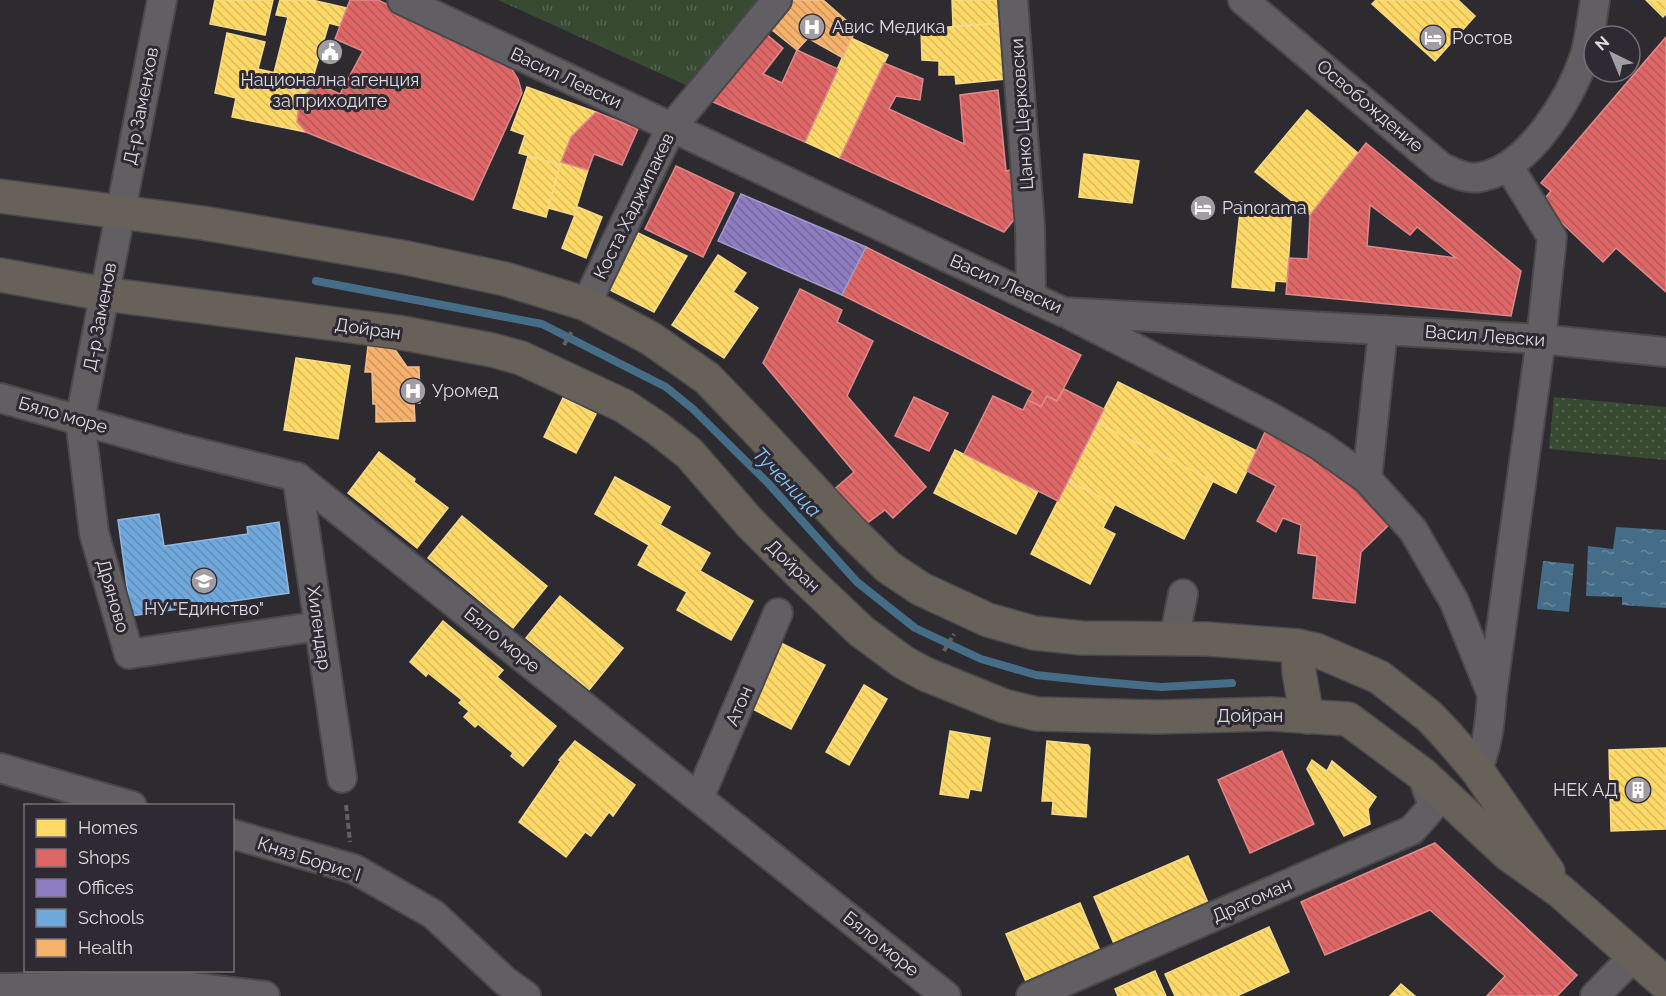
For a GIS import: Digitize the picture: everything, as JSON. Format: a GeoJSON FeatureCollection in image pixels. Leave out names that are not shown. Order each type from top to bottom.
{"type":"FeatureCollection","features":[{"type":"Feature","properties":{"kind":"main road"},"geometry":{"type":"LineString","coordinates":[[0,196],[203,223],[407,258],[505,279],[581,315],[650,338],[707,378],[888,567],[921,589],[988,620],[1034,633],[1082,639],[1174,639],[1298,646],[1299,672],[1307,717]]}},
{"type":"Feature","properties":{"kind":"main road","name":"Дойран"},"geometry":{"type":"LineString","coordinates":[[0,276],[104,294],[397,332],[492,350],[521,358],[633,411],[689,453],[750,524],[861,631],[903,662],[1004,706],[1037,714],[1070,716],[1271,714],[1348,719],[1422,774],[1508,854],[1560,891],[1666,984]]}},
{"type":"Feature","properties":{"kind":"main road","name":"Дойран"},"geometry":{"type":"LineString","coordinates":[[1298,646],[1316,650],[1379,677],[1429,716],[1473,766],[1560,891]]}},
{"type":"Feature","properties":{"kind":"street","name":"Д-р Заменхов"},"geometry":{"type":"LineString","coordinates":[[120,213],[162,0]]}},
{"type":"Feature","properties":{"kind":"street","name":"Васил Левски"},"geometry":{"type":"LineString","coordinates":[[402,0],[1063,312],[1541,339],[1666,352]]}},
{"type":"Feature","properties":{"kind":"street","name":"Коста Хаджипакев"},"geometry":{"type":"LineString","coordinates":[[581,315],[671,128],[777,0]]}},
{"type":"Feature","properties":{"kind":"street","name":"Цанко Церковски"},"geometry":{"type":"LineString","coordinates":[[1013,0],[1030,228],[1031,297]]}},
{"type":"Feature","properties":{"kind":"street","name":"Освобождение"},"geometry":{"type":"LineString","coordinates":[[1243,0],[1442,167],[1460,176],[1479,178],[1509,167]]}},
{"type":"Feature","properties":{"kind":"street"},"geometry":{"type":"LineString","coordinates":[[1473,766],[1484,754],[1490,720],[1541,339],[1551,237],[1509,167],[1540,135],[1568,93],[1585,53],[1595,0]]}},
{"type":"Feature","properties":{"kind":"street","name":"Д-р Заменов"},"geometry":{"type":"LineString","coordinates":[[80,420],[120,213]]}},
{"type":"Feature","properties":{"kind":"street"},"geometry":{"type":"LineString","coordinates":[[1063,312],[1272,418],[1319,445],[1367,479],[1413,530],[1449,591],[1492,694]]}},
{"type":"Feature","properties":{"kind":"street"},"geometry":{"type":"LineString","coordinates":[[1367,479],[1383,330]]}},
{"type":"Feature","properties":{"kind":"street","name":"Бяло море"},"geometry":{"type":"LineString","coordinates":[[0,398],[179,448],[297,477],[946,996]]}},
{"type":"Feature","properties":{"kind":"street","name":"Дряново"},"geometry":{"type":"LineString","coordinates":[[80,420],[94,533],[129,654],[319,626]]}},
{"type":"Feature","properties":{"kind":"street","name":"Хилендар"},"geometry":{"type":"LineString","coordinates":[[297,477],[342,778]]}},
{"type":"Feature","properties":{"kind":"street"},"geometry":{"type":"LineString","coordinates":[[1174,639],[1183,594]]}},
{"type":"Feature","properties":{"kind":"street","name":"Атон"},"geometry":{"type":"LineString","coordinates":[[699,798],[778,614]]}},
{"type":"Feature","properties":{"kind":"street"},"geometry":{"type":"LineString","coordinates":[[0,768],[125,804]]}},
{"type":"Feature","properties":{"kind":"street","name":"Драгоман"},"geometry":{"type":"LineString","coordinates":[[1031,996],[1412,830],[1433,806],[1422,774]]}},
{"type":"Feature","properties":{"kind":"street","name":"Княз Борис I"},"geometry":{"type":"LineString","coordinates":[[234,835],[354,869],[434,914],[505,981],[526,996]]}},
{"type":"Feature","properties":{"kind":"street"},"geometry":{"type":"LineString","coordinates":[[1595,996],[1633,957]]}},
{"type":"Feature","properties":{"kind":"street"},"geometry":{"type":"LineString","coordinates":[[0,990],[175,985],[265,996]]}},
{"type":"Feature","properties":{"kind":"street"},"geometry":{"type":"LineString","coordinates":[[0,990],[7,996]]}},
{"type":"Feature","properties":{"kind":"path"},"geometry":{"type":"LineString","coordinates":[[560,352],[581,315]]}},
{"type":"Feature","properties":{"kind":"path"},"geometry":{"type":"LineString","coordinates":[[941,658],[958,626]]}},
{"type":"Feature","properties":{"kind":"path"},"geometry":{"type":"LineString","coordinates":[[342,778],[354,869]]}},
{"type":"Feature","properties":{"kind":"green space"},"geometry":{"type":"Polygon","coordinates":[[[498,0],[760,0],[688,86],[498,0]]]}},
{"type":"Feature","properties":{"kind":"green space"},"geometry":{"type":"Polygon","coordinates":[[[1554,397],[1666,407],[1666,460],[1549,449],[1554,397]]]}},
{"type":"Feature","properties":{"kind":"water"},"geometry":{"type":"Polygon","coordinates":[[[1616,527],[1666,530],[1666,608],[1622,605],[1622,597],[1586,596],[1588,546],[1613,549],[1616,527]]]}},
{"type":"Feature","properties":{"kind":"water"},"geometry":{"type":"Polygon","coordinates":[[[1543,561],[1574,564],[1569,612],[1537,609],[1543,561]]]}},
{"type":"Feature","properties":{"kind":"building: Homes"},"geometry":{"type":"Polygon","coordinates":[[[215,0],[273,0],[265,35],[210,24],[215,0]]]}},
{"type":"Feature","properties":{"kind":"building: Homes"},"geometry":{"type":"Polygon","coordinates":[[[280,0],[312,0],[347,8],[340,26],[329,23],[309,91],[282,85],[285,75],[274,73],[288,17],[276,15],[280,0]]]}},
{"type":"Feature","properties":{"kind":"building: Homes"},"geometry":{"type":"Polygon","coordinates":[[[952,0],[1002,0],[1004,23],[953,26],[952,0]]]}},
{"type":"Feature","properties":{"kind":"building: Homes","name":"Ростов"},"geometry":{"type":"Polygon","coordinates":[[[1376,0],[1458,0],[1475,16],[1435,61],[1372,4],[1376,0]]]}},
{"type":"Feature","properties":{"kind":"building: Homes"},"geometry":{"type":"Polygon","coordinates":[[[1646,0],[1666,0],[1666,14],[1663,17],[1646,0]]]}},
{"type":"Feature","properties":{"kind":"building: Homes"},"geometry":{"type":"Polygon","coordinates":[[[1004,23],[1006,79],[956,84],[955,75],[939,75],[939,61],[922,60],[921,29],[1004,23]]]}},
{"type":"Feature","properties":{"kind":"building: Homes"},"geometry":{"type":"Polygon","coordinates":[[[227,33],[265,42],[258,69],[285,75],[282,85],[309,91],[299,100],[297,122],[306,132],[232,117],[236,98],[215,93],[227,33]]]}},
{"type":"Feature","properties":{"kind":"building: Homes"},"geometry":{"type":"Polygon","coordinates":[[[851,38],[888,55],[840,158],[805,142],[851,38]]]}},
{"type":"Feature","properties":{"kind":"building: Homes"},"geometry":{"type":"Polygon","coordinates":[[[527,87],[596,112],[571,137],[560,165],[519,153],[525,135],[511,130],[527,87]]]}},
{"type":"Feature","properties":{"kind":"building: Homes"},"geometry":{"type":"Polygon","coordinates":[[[1307,110],[1358,153],[1310,215],[1255,172],[1307,110]]]}},
{"type":"Feature","properties":{"kind":"building: Homes"},"geometry":{"type":"Polygon","coordinates":[[[1084,154],[1139,161],[1132,203],[1079,197],[1084,154]]]}},
{"type":"Feature","properties":{"kind":"building: Homes"},"geometry":{"type":"Polygon","coordinates":[[[528,156],[560,165],[546,217],[513,208],[528,156]]]}},
{"type":"Feature","properties":{"kind":"building: Homes"},"geometry":{"type":"Polygon","coordinates":[[[561,162],[588,170],[574,215],[548,208],[561,162]]]}},
{"type":"Feature","properties":{"kind":"building: Homes"},"geometry":{"type":"Polygon","coordinates":[[[1241,202],[1292,208],[1287,282],[1275,281],[1274,291],[1232,287],[1241,202]]]}},
{"type":"Feature","properties":{"kind":"building: Homes"},"geometry":{"type":"Polygon","coordinates":[[[578,207],[602,217],[586,258],[562,248],[578,207]]]}},
{"type":"Feature","properties":{"kind":"building: Homes"},"geometry":{"type":"Polygon","coordinates":[[[638,233],[687,256],[654,312],[610,290],[638,233]]]}},
{"type":"Feature","properties":{"kind":"building: Homes"},"geometry":{"type":"Polygon","coordinates":[[[718,255],[746,273],[733,292],[758,308],[724,358],[672,325],[718,255]]]}},
{"type":"Feature","properties":{"kind":"building: Homes"},"geometry":{"type":"Polygon","coordinates":[[[296,358],[350,366],[338,439],[284,430],[296,358]]]}},
{"type":"Feature","properties":{"kind":"building: Homes"},"geometry":{"type":"Polygon","coordinates":[[[1118,382],[1257,451],[1236,493],[1097,423],[1118,382]]]}},
{"type":"Feature","properties":{"kind":"building: Homes"},"geometry":{"type":"Polygon","coordinates":[[[563,398],[596,414],[576,453],[544,437],[563,398]]]}},
{"type":"Feature","properties":{"kind":"building: Homes"},"geometry":{"type":"Polygon","coordinates":[[[1097,423],[1213,481],[1184,539],[1068,481],[1097,423]]]}},
{"type":"Feature","properties":{"kind":"building: Homes"},"geometry":{"type":"Polygon","coordinates":[[[955,450],[1038,491],[1016,534],[934,493],[955,450]]]}},
{"type":"Feature","properties":{"kind":"building: Homes"},"geometry":{"type":"Polygon","coordinates":[[[379,452],[448,508],[417,548],[348,493],[379,452]]]}},
{"type":"Feature","properties":{"kind":"building: Homes"},"geometry":{"type":"Polygon","coordinates":[[[615,477],[670,507],[660,525],[710,553],[700,571],[753,601],[731,640],[677,610],[687,592],[638,565],[649,545],[595,514],[615,477]]]}},
{"type":"Feature","properties":{"kind":"building: Homes"},"geometry":{"type":"Polygon","coordinates":[[[1068,481],[1115,504],[1103,528],[1115,534],[1090,584],[1031,554],[1068,481]]]}},
{"type":"Feature","properties":{"kind":"building: Homes"},"geometry":{"type":"Polygon","coordinates":[[[462,516],[547,586],[513,628],[428,558],[462,516]]]}},
{"type":"Feature","properties":{"kind":"building: Homes"},"geometry":{"type":"Polygon","coordinates":[[[560,596],[623,648],[589,690],[526,638],[560,596]]]}},
{"type":"Feature","properties":{"kind":"building: Homes"},"geometry":{"type":"Polygon","coordinates":[[[443,621],[503,670],[497,677],[556,726],[523,766],[511,756],[513,753],[478,724],[475,727],[464,717],[469,711],[459,703],[462,700],[428,673],[426,676],[410,662],[443,621]]]}},
{"type":"Feature","properties":{"kind":"building: Homes"},"geometry":{"type":"Polygon","coordinates":[[[781,643],[825,665],[791,729],[747,706],[781,643]]]}},
{"type":"Feature","properties":{"kind":"building: Homes"},"geometry":{"type":"Polygon","coordinates":[[[864,685],[887,699],[849,765],[826,752],[864,685]]]}},
{"type":"Feature","properties":{"kind":"building: Homes"},"geometry":{"type":"Polygon","coordinates":[[[950,731],[990,738],[981,791],[970,789],[968,798],[940,794],[950,731]]]}},
{"type":"Feature","properties":{"kind":"building: Homes"},"geometry":{"type":"Polygon","coordinates":[[[575,741],[635,785],[613,816],[609,812],[591,836],[585,832],[566,857],[519,822],[561,761],[559,760],[575,741]]]}},
{"type":"Feature","properties":{"kind":"building: Homes"},"geometry":{"type":"Polygon","coordinates":[[[1047,741],[1088,745],[1090,748],[1086,817],[1052,814],[1053,801],[1042,801],[1047,741]]]}},
{"type":"Feature","properties":{"kind":"building: Homes","name":"НЕК АД"},"geometry":{"type":"Polygon","coordinates":[[[1666,748],[1666,829],[1611,831],[1609,750],[1666,748]]]}},
{"type":"Feature","properties":{"kind":"building: Homes"},"geometry":{"type":"Polygon","coordinates":[[[1312,760],[1327,771],[1332,761],[1376,797],[1368,809],[1370,824],[1344,836],[1307,769],[1312,760]]]}},
{"type":"Feature","properties":{"kind":"building: Homes"},"geometry":{"type":"Polygon","coordinates":[[[1188,856],[1209,905],[1115,946],[1094,897],[1188,856]]]}},
{"type":"Feature","properties":{"kind":"building: Homes"},"geometry":{"type":"Polygon","coordinates":[[[1080,903],[1101,953],[1027,984],[1006,934],[1080,903]]]}},
{"type":"Feature","properties":{"kind":"building: Homes"},"geometry":{"type":"Polygon","coordinates":[[[1269,927],[1289,972],[1237,996],[1175,996],[1165,974],[1269,927]]]}},
{"type":"Feature","properties":{"kind":"building: Homes"},"geometry":{"type":"Polygon","coordinates":[[[1155,971],[1166,996],[1118,996],[1115,989],[1155,971]]]}},
{"type":"Feature","properties":{"kind":"building: Homes"},"geometry":{"type":"Polygon","coordinates":[[[1401,984],[1415,996],[1390,996],[1401,984]]]}},
{"type":"Feature","properties":{"kind":"building: Shops"},"geometry":{"type":"Polygon","coordinates":[[[350,0],[378,0],[498,57],[511,68],[518,79],[522,93],[473,200],[306,132],[297,122],[299,100],[320,85],[340,94],[363,51],[335,39],[350,0]]]}},
{"type":"Feature","properties":{"kind":"building: Shops"},"geometry":{"type":"Polygon","coordinates":[[[761,30],[783,48],[763,74],[782,83],[797,50],[838,69],[805,142],[713,102],[711,91],[761,30]]]}},
{"type":"Feature","properties":{"kind":"building: Shops"},"geometry":{"type":"Polygon","coordinates":[[[1666,37],[1666,292],[1616,248],[1603,262],[1541,203],[1551,191],[1541,183],[1626,84],[1642,84],[1642,65],[1666,37]]]}},
{"type":"Feature","properties":{"kind":"building: Shops"},"geometry":{"type":"Polygon","coordinates":[[[884,63],[923,79],[920,100],[896,96],[889,109],[964,144],[960,95],[998,90],[1006,171],[1014,169],[1017,216],[1004,232],[840,158],[884,63]]]}},
{"type":"Feature","properties":{"kind":"building: Shops"},"geometry":{"type":"Polygon","coordinates":[[[596,112],[638,129],[622,165],[594,154],[588,170],[561,162],[571,137],[596,112]]]}},
{"type":"Feature","properties":{"kind":"building: Shops"},"geometry":{"type":"Polygon","coordinates":[[[1366,143],[1521,271],[1511,316],[1286,294],[1289,258],[1308,259],[1310,215],[1366,143]],[[1370,205],[1367,246],[1456,258],[1417,227],[1410,235],[1370,205]]]}},
{"type":"Feature","properties":{"kind":"building: Shops"},"geometry":{"type":"Polygon","coordinates":[[[676,166],[734,193],[703,257],[645,229],[676,166]]]}},
{"type":"Feature","properties":{"kind":"building: Shops"},"geometry":{"type":"Polygon","coordinates":[[[866,247],[1081,355],[1057,401],[1047,396],[1041,407],[1028,400],[1033,391],[842,295],[866,247]]]}},
{"type":"Feature","properties":{"kind":"building: Shops"},"geometry":{"type":"Polygon","coordinates":[[[800,289],[842,310],[837,322],[873,341],[847,396],[926,487],[893,518],[885,510],[862,527],[831,492],[854,472],[763,363],[800,289]]]}},
{"type":"Feature","properties":{"kind":"building: Shops"},"geometry":{"type":"Polygon","coordinates":[[[1064,389],[1104,409],[1058,501],[964,454],[993,396],[1023,410],[1028,400],[1041,407],[1047,396],[1057,401],[1064,389]]]}},
{"type":"Feature","properties":{"kind":"building: Shops"},"geometry":{"type":"Polygon","coordinates":[[[914,397],[948,413],[929,451],[895,436],[914,397]]]}},
{"type":"Feature","properties":{"kind":"building: Shops"},"geometry":{"type":"Polygon","coordinates":[[[1265,432],[1303,449],[1348,476],[1390,524],[1361,552],[1355,603],[1313,598],[1317,556],[1298,553],[1301,525],[1283,518],[1276,532],[1257,521],[1276,486],[1247,471],[1265,432]]]}},
{"type":"Feature","properties":{"kind":"building: Shops"},"geometry":{"type":"Polygon","coordinates":[[[1282,751],[1314,824],[1250,853],[1218,780],[1282,751]]]}},
{"type":"Feature","properties":{"kind":"building: Shops"},"geometry":{"type":"Polygon","coordinates":[[[1435,843],[1577,975],[1557,996],[1487,996],[1505,976],[1430,910],[1325,955],[1301,902],[1435,843]]]}},
{"type":"Feature","properties":{"kind":"building: Offices"},"geometry":{"type":"Polygon","coordinates":[[[741,194],[866,247],[842,295],[718,241],[741,194]]]}},
{"type":"Feature","properties":{"kind":"building: Schools"},"geometry":{"type":"Polygon","coordinates":[[[159,514],[164,546],[248,534],[247,527],[279,522],[289,593],[131,616],[118,520],[159,514]]]}},
{"type":"Feature","properties":{"kind":"building: Health","name":"Авис Медика"},"geometry":{"type":"Polygon","coordinates":[[[788,0],[823,0],[856,29],[843,58],[808,38],[797,50],[767,26],[788,0]]]}},
{"type":"Feature","properties":{"kind":"building: Health"},"geometry":{"type":"Polygon","coordinates":[[[368,346],[394,348],[407,367],[419,367],[420,403],[414,403],[415,421],[376,422],[372,372],[365,372],[368,346]]]}},
{"type":"Feature","properties":{"kind":"waterway","name":"Тученица"},"geometry":{"type":"LineString","coordinates":[[316,281],[542,324],[666,387],[693,409],[768,483],[857,582],[915,628],[981,659],[1036,675],[1092,681],[1161,687],[1232,683]]}},
{"type":"Feature","properties":{"kind":"place","name":"Авис Медика"},"geometry":{"type":"Point","coordinates":[812,27]}},
{"type":"Feature","properties":{"kind":"place","name":"Ростов"},"geometry":{"type":"Point","coordinates":[1433,38]}},
{"type":"Feature","properties":{"kind":"place","name":"Национална агенция за приходите"},"geometry":{"type":"Point","coordinates":[330,52]}},
{"type":"Feature","properties":{"kind":"place","name":"Panorama"},"geometry":{"type":"Point","coordinates":[1203,208]}},
{"type":"Feature","properties":{"kind":"place","name":"Уромед"},"geometry":{"type":"Point","coordinates":[413,391]}},
{"type":"Feature","properties":{"kind":"place","name":"НУ \"Единство\""},"geometry":{"type":"Point","coordinates":[204,581]}},
{"type":"Feature","properties":{"kind":"place","name":"НЕК АД"},"geometry":{"type":"Point","coordinates":[1638,790]}}]}
